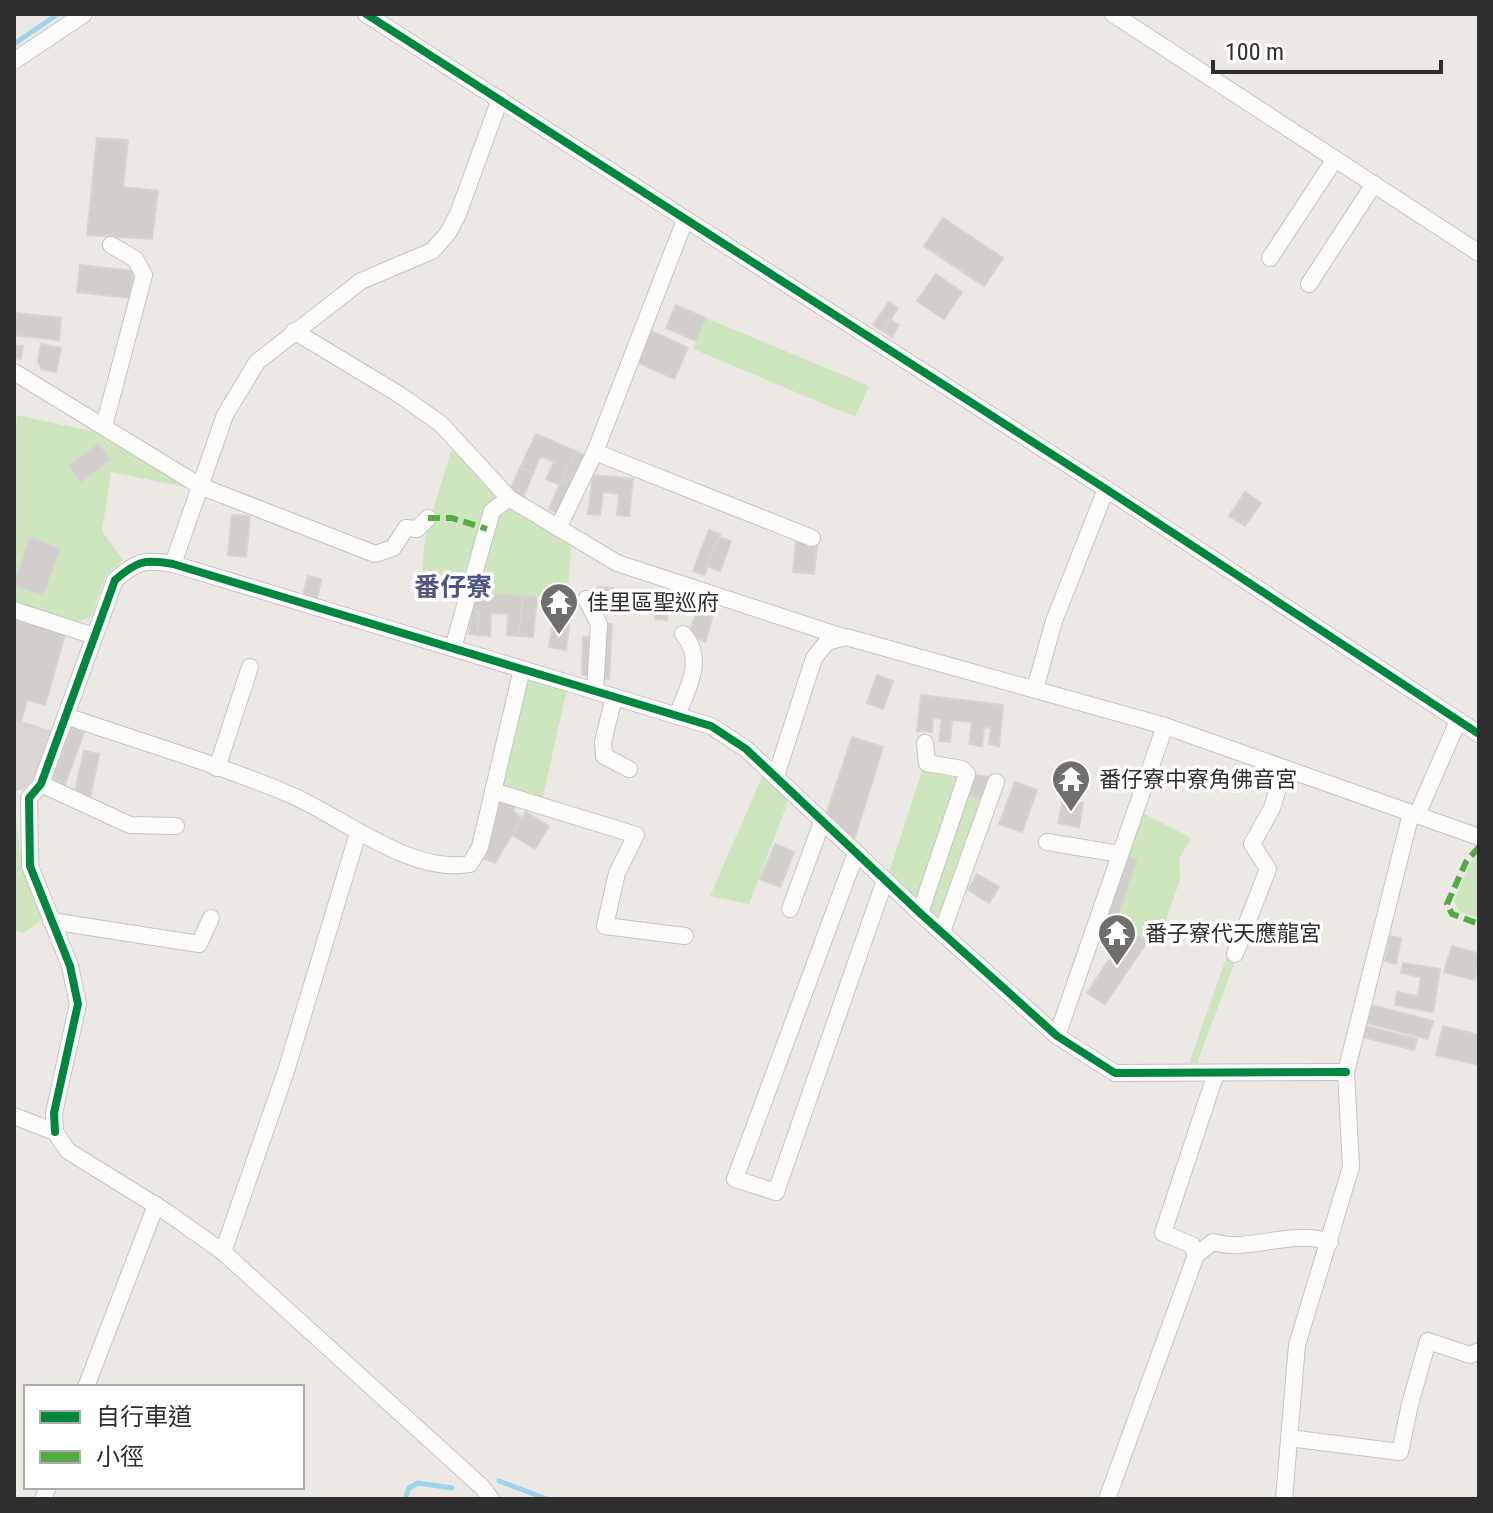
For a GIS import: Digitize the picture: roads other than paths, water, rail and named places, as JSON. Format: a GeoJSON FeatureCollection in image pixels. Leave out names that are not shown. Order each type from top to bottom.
{"type":"FeatureCollection","features":[{"type":"Feature","properties":{"kind":"street"},"geometry":{"type":"LineString","coordinates":[[14,61],[84,14]]}},
{"type":"Feature","properties":{"kind":"street"},"geometry":{"type":"LineString","coordinates":[[366,14],[1106,489],[1479,734]]}},
{"type":"Feature","properties":{"kind":"street"},"geometry":{"type":"LineString","coordinates":[[1113,14],[1479,253]]}},
{"type":"Feature","properties":{"kind":"street"},"geometry":{"type":"LineString","coordinates":[[173,564],[225,415],[257,362],[361,281],[432,251],[448,233],[458,214],[500,99]]}},
{"type":"Feature","properties":{"kind":"street"},"geometry":{"type":"LineString","coordinates":[[1270,258],[1335,159]]}},
{"type":"Feature","properties":{"kind":"street"},"geometry":{"type":"LineString","coordinates":[[1309,284],[1374,184]]}},
{"type":"Feature","properties":{"kind":"street"},"geometry":{"type":"LineString","coordinates":[[558,528],[595,452],[685,220]]}},
{"type":"Feature","properties":{"kind":"street"},"geometry":{"type":"LineString","coordinates":[[104,426],[144,275],[135,259],[111,245]]}},
{"type":"Feature","properties":{"kind":"street"},"geometry":{"type":"LineString","coordinates":[[294,331],[400,395],[441,424],[509,498],[617,563],[846,637],[1165,726],[1479,837]]}},
{"type":"Feature","properties":{"kind":"street"},"geometry":{"type":"LineString","coordinates":[[14,372],[200,486],[375,554],[393,548],[406,528],[417,529],[428,518]]}},
{"type":"Feature","properties":{"kind":"street"},"geometry":{"type":"LineString","coordinates":[[595,452],[812,538]]}},
{"type":"Feature","properties":{"kind":"street"},"geometry":{"type":"LineString","coordinates":[[1035,689],[1054,621],[1106,489]]}},
{"type":"Feature","properties":{"kind":"street"},"geometry":{"type":"LineString","coordinates":[[453,648],[492,511],[509,498]]}},
{"type":"Feature","properties":{"kind":"street"},"geometry":{"type":"LineString","coordinates":[[491,1499],[482,1487],[223,1252],[156,1205],[68,1151],[55,1132],[54,1113],[78,1004],[70,966],[30,866],[21,797],[41,784],[115,580],[132,565],[151,560],[173,564],[711,726],[746,749],[920,913],[1057,1036],[1115,1073],[1346,1072]]}},
{"type":"Feature","properties":{"kind":"street"},"geometry":{"type":"LineString","coordinates":[[586,599],[599,624],[595,691]]}},
{"type":"Feature","properties":{"kind":"street"},"geometry":{"type":"LineString","coordinates":[[14,610],[94,636]]}},
{"type":"Feature","properties":{"kind":"street"},"geometry":{"type":"LineString","coordinates":[[677,716],[694,668],[695,656],[683,634]]}},
{"type":"Feature","properties":{"kind":"street"},"geometry":{"type":"LineString","coordinates":[[776,776],[814,658],[827,642],[846,637]]}},
{"type":"Feature","properties":{"kind":"street"},"geometry":{"type":"LineString","coordinates":[[217,768],[250,667]]}},
{"type":"Feature","properties":{"kind":"street"},"geometry":{"type":"LineString","coordinates":[[66,716],[294,796],[358,833],[425,861],[455,867],[470,864],[480,847],[522,669]]}},
{"type":"Feature","properties":{"kind":"street"},"geometry":{"type":"LineString","coordinates":[[614,697],[603,742],[604,756],[629,769]]}},
{"type":"Feature","properties":{"kind":"street"},"geometry":{"type":"LineString","coordinates":[[1284,1499],[1297,1345],[1351,1167],[1346,1072],[1414,814],[1458,721]]}},
{"type":"Feature","properties":{"kind":"street"},"geometry":{"type":"LineString","coordinates":[[1057,1036],[1165,726]]}},
{"type":"Feature","properties":{"kind":"street"},"geometry":{"type":"LineString","coordinates":[[920,913],[967,774],[962,769],[927,763],[925,743]]}},
{"type":"Feature","properties":{"kind":"street"},"geometry":{"type":"LineString","coordinates":[[1235,954],[1268,869],[1252,844],[1272,808],[1284,768]]}},
{"type":"Feature","properties":{"kind":"street"},"geometry":{"type":"LineString","coordinates":[[942,932],[996,782]]}},
{"type":"Feature","properties":{"kind":"street"},"geometry":{"type":"LineString","coordinates":[[41,784],[130,825],[176,826]]}},
{"type":"Feature","properties":{"kind":"street"},"geometry":{"type":"LineString","coordinates":[[493,791],[636,835],[617,873],[605,926],[685,936]]}},
{"type":"Feature","properties":{"kind":"street"},"geometry":{"type":"LineString","coordinates":[[790,909],[822,822]]}},
{"type":"Feature","properties":{"kind":"street"},"geometry":{"type":"LineString","coordinates":[[223,1252],[286,1071],[358,833]]}},
{"type":"Feature","properties":{"kind":"street"},"geometry":{"type":"LineString","coordinates":[[1047,842],[1120,854]]}},
{"type":"Feature","properties":{"kind":"street"},"geometry":{"type":"LineString","coordinates":[[856,853],[735,1179],[776,1192],[885,880]]}},
{"type":"Feature","properties":{"kind":"street"},"geometry":{"type":"LineString","coordinates":[[51,921],[199,944],[211,918]]}},
{"type":"Feature","properties":{"kind":"street"},"geometry":{"type":"LineString","coordinates":[[1196,1255],[1192,1245],[1163,1233],[1216,1073]]}},
{"type":"Feature","properties":{"kind":"street"},"geometry":{"type":"LineString","coordinates":[[14,1116],[55,1132]]}},
{"type":"Feature","properties":{"kind":"street"},"geometry":{"type":"LineString","coordinates":[[87,1385],[156,1205]]}},
{"type":"Feature","properties":{"kind":"street"},"geometry":{"type":"LineString","coordinates":[[1107,1499],[1196,1255],[1213,1242],[1237,1246],[1316,1237],[1330,1242]]}},
{"type":"Feature","properties":{"kind":"street"},"geometry":{"type":"LineString","coordinates":[[1289,1438],[1400,1452],[1428,1341],[1470,1355],[1479,1351]]}},
{"type":"Feature","properties":{"kind":"waterway"},"geometry":{"type":"LineString","coordinates":[[14,44],[58,14]]}},
{"type":"Feature","properties":{"kind":"waterway"},"geometry":{"type":"LineString","coordinates":[[499,1481],[547,1499]]}},
{"type":"Feature","properties":{"kind":"waterway"},"geometry":{"type":"LineString","coordinates":[[405,1499],[409,1488],[418,1483],[452,1488]]}},
{"type":"Feature","properties":{"kind":"place","name":"佳里區聖巡府"},"geometry":{"type":"Point","coordinates":[559,636]}},
{"type":"Feature","properties":{"kind":"place","name":"番仔寮中寮角佛音宮"},"geometry":{"type":"Point","coordinates":[1071,813]}},
{"type":"Feature","properties":{"kind":"place","name":"番子寮代天應龍宮"},"geometry":{"type":"Point","coordinates":[1117,967]}},
{"type":"Feature","properties":{"kind":"district","name":"番仔寮"},"geometry":{"type":"Point","coordinates":[453,587]}}]}
